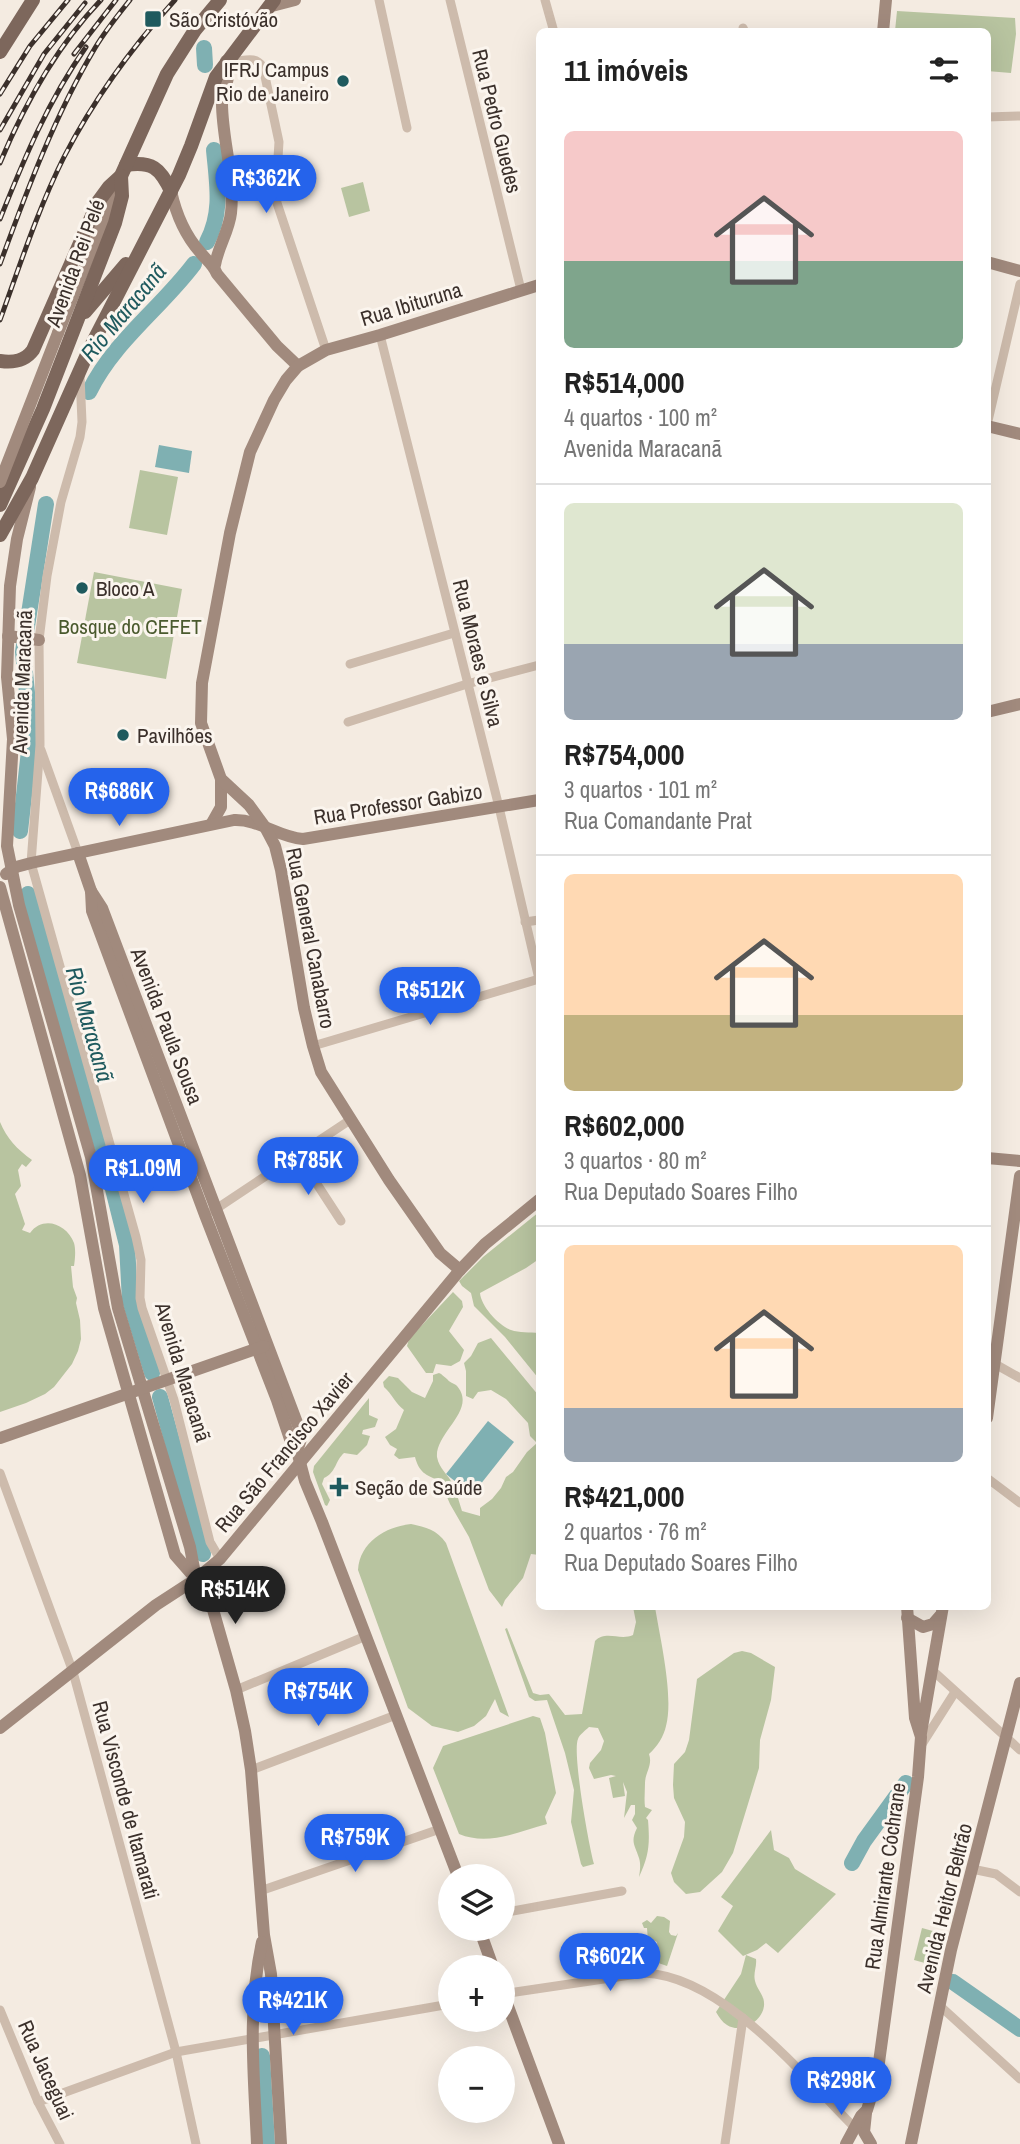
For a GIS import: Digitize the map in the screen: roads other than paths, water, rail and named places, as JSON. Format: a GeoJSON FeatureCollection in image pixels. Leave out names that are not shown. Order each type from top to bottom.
{"type":"FeatureCollection","features":[{"type":"Feature","properties":{"kind":"main road"},"geometry":{"type":"LineString","coordinates":[[0,52],[33,0]]}},
{"type":"Feature","properties":{"kind":"main road"},"geometry":{"type":"LineString","coordinates":[[123,170],[167,74],[195,30],[220,0]]}},
{"type":"Feature","properties":{"kind":"main road","name":"Avenida Rei Pelé"},"geometry":{"type":"LineString","coordinates":[[0,535],[32,478],[80,370],[171,191],[214,82],[226,61],[271,3]]}},
{"type":"Feature","properties":{"kind":"main road"},"geometry":{"type":"LineString","coordinates":[[123,170],[142,164],[156,168],[171,191]]}},
{"type":"Feature","properties":{"kind":"main road","name":"Avenida Rei Pelé"},"geometry":{"type":"LineString","coordinates":[[0,505],[26,449],[116,223],[122,196],[123,170]]}},
{"type":"Feature","properties":{"kind":"main road","name":"Avenida Rei Pelé"},"geometry":{"type":"LineString","coordinates":[[0,361],[20,360],[33,350],[98,202],[123,170]]}},
{"type":"Feature","properties":{"kind":"main road"},"geometry":{"type":"LineString","coordinates":[[75,324],[140,249]]}},
{"type":"Feature","properties":{"kind":"main road"},"geometry":{"type":"LineString","coordinates":[[0,472],[26,449]]}},
{"type":"Feature","properties":{"kind":"street"},"geometry":{"type":"LineString","coordinates":[[271,3],[295,0]]}},
{"type":"Feature","properties":{"kind":"street"},"geometry":{"type":"LineString","coordinates":[[379,0],[407,128]]}},
{"type":"Feature","properties":{"kind":"street","name":"Rua Pedro Guedes"},"geometry":{"type":"LineString","coordinates":[[450,0],[521,290]]}},
{"type":"Feature","properties":{"kind":"street"},"geometry":{"type":"LineString","coordinates":[[545,0],[553,28]]}},
{"type":"Feature","properties":{"kind":"street"},"geometry":{"type":"LineString","coordinates":[[884,28],[887,0]]}},
{"type":"Feature","properties":{"kind":"street"},"geometry":{"type":"LineString","coordinates":[[226,87],[245,59]]}},
{"type":"Feature","properties":{"kind":"street"},"geometry":{"type":"LineString","coordinates":[[298,366],[277,346],[218,274],[215,265],[227,231],[231,208],[222,100],[230,73],[226,61],[256,60],[262,67],[279,142],[277,203],[326,350]]}},
{"type":"Feature","properties":{"kind":"street"},"geometry":{"type":"LineString","coordinates":[[991,117],[1020,116]]}},
{"type":"Feature","properties":{"kind":"street"},"geometry":{"type":"LineString","coordinates":[[0,482],[123,170]]}},
{"type":"Feature","properties":{"kind":"street"},"geometry":{"type":"LineString","coordinates":[[171,191],[178,219],[200,253],[215,265]]}},
{"type":"Feature","properties":{"kind":"street"},"geometry":{"type":"LineString","coordinates":[[991,263],[1020,271]]}},
{"type":"Feature","properties":{"kind":"street"},"geometry":{"type":"LineString","coordinates":[[991,409],[1020,284]]}},
{"type":"Feature","properties":{"kind":"street","name":"Rua Ibituruna"},"geometry":{"type":"LineString","coordinates":[[298,366],[326,350],[536,286]]}},
{"type":"Feature","properties":{"kind":"street","name":"Rua Moraes e Silva"},"geometry":{"type":"LineString","coordinates":[[380,335],[499,807],[536,967]]}},
{"type":"Feature","properties":{"kind":"street","name":"Rua General Canabarro"},"geometry":{"type":"LineString","coordinates":[[298,366],[274,400],[250,452],[230,533],[203,673],[201,723],[221,779],[243,799],[265,827],[275,846],[304,1008],[321,1072],[350,1120],[440,1253],[460,1270]]}},
{"type":"Feature","properties":{"kind":"street","name":"Avenida Maracanã"},"geometry":{"type":"LineString","coordinates":[[80,370],[80,437],[61,502],[47,576],[25,638],[7,677],[13,738],[6,846],[10,869],[91,1157],[118,1308],[190,1547],[196,1579]]}},
{"type":"Feature","properties":{"kind":"street"},"geometry":{"type":"LineString","coordinates":[[991,427],[1020,434]]}},
{"type":"Feature","properties":{"kind":"street","name":"Avenida Maracanã"},"geometry":{"type":"LineString","coordinates":[[32,478],[13,558],[40,745],[31,863],[136,1237],[141,1260],[140,1298],[167,1379],[210,1542],[220,1559]]}},
{"type":"Feature","properties":{"kind":"street"},"geometry":{"type":"LineString","coordinates":[[350,664],[454,633]]}},
{"type":"Feature","properties":{"kind":"street"},"geometry":{"type":"LineString","coordinates":[[348,722],[467,684],[536,666]]}},
{"type":"Feature","properties":{"kind":"street"},"geometry":{"type":"LineString","coordinates":[[991,711],[1020,704]]}},
{"type":"Feature","properties":{"kind":"street","name":"Avenida Paula Sousa"},"geometry":{"type":"LineString","coordinates":[[40,745],[91,891],[102,908],[125,986],[282,1400],[302,1436],[299,1457],[305,1481],[453,1864]]}},
{"type":"Feature","properties":{"kind":"street"},"geometry":{"type":"LineString","coordinates":[[212,823],[221,807],[221,779]]}},
{"type":"Feature","properties":{"kind":"street","name":"Rua Professor Gabizo"},"geometry":{"type":"LineString","coordinates":[[10,869],[212,823],[243,820],[285,836],[303,839],[536,801]]}},
{"type":"Feature","properties":{"kind":"street"},"geometry":{"type":"LineString","coordinates":[[1,889],[2,881],[10,869]]}},
{"type":"Feature","properties":{"kind":"street","name":"Avenida Maracanã"},"geometry":{"type":"LineString","coordinates":[[1,889],[80,1175],[104,1308],[176,1556],[196,1579],[212,1606],[236,1690],[251,1770],[264,1935],[271,1975],[276,2035],[281,2144]]}},
{"type":"Feature","properties":{"kind":"street"},"geometry":{"type":"LineString","coordinates":[[525,922],[536,920]]}},
{"type":"Feature","properties":{"kind":"street"},"geometry":{"type":"LineString","coordinates":[[313,1046],[536,980]]}},
{"type":"Feature","properties":{"kind":"street"},"geometry":{"type":"LineString","coordinates":[[211,1212],[350,1120]]}},
{"type":"Feature","properties":{"kind":"street"},"geometry":{"type":"LineString","coordinates":[[299,1155],[341,1221]]}},
{"type":"Feature","properties":{"kind":"street"},"geometry":{"type":"LineString","coordinates":[[991,1158],[1020,1161]]}},
{"type":"Feature","properties":{"kind":"street"},"geometry":{"type":"LineString","coordinates":[[991,1392],[1020,1176]]}},
{"type":"Feature","properties":{"kind":"street","name":"Rua São Francisco Xavier"},"geometry":{"type":"LineString","coordinates":[[0,1728],[156,1605],[196,1579],[220,1559],[299,1457],[315,1444],[460,1270],[485,1244],[536,1202]]}},
{"type":"Feature","properties":{"kind":"street"},"geometry":{"type":"LineString","coordinates":[[0,1438],[263,1347]]}},
{"type":"Feature","properties":{"kind":"street"},"geometry":{"type":"LineString","coordinates":[[995,1364],[1020,1378]]}},
{"type":"Feature","properties":{"kind":"street","name":"Rua Visconde de Itamarati"},"geometry":{"type":"LineString","coordinates":[[0,1473],[73,1672],[176,2052],[197,2144]]}},
{"type":"Feature","properties":{"kind":"street"},"geometry":{"type":"LineString","coordinates":[[991,1481],[1020,1503]]}},
{"type":"Feature","properties":{"kind":"street"},"geometry":{"type":"LineString","coordinates":[[907,1612],[923,1627],[933,1624],[942,1611]]}},
{"type":"Feature","properties":{"kind":"street"},"geometry":{"type":"LineString","coordinates":[[921,1742],[942,1611]]}},
{"type":"Feature","properties":{"kind":"street","name":"Rua Almirante Cóchrane"},"geometry":{"type":"LineString","coordinates":[[846,2144],[867,2109],[877,2077],[921,1742],[915,1718],[907,1612]]}},
{"type":"Feature","properties":{"kind":"street"},"geometry":{"type":"LineString","coordinates":[[236,1690],[366,1636]]}},
{"type":"Feature","properties":{"kind":"street"},"geometry":{"type":"LineString","coordinates":[[931,1669],[1020,1750]]}},
{"type":"Feature","properties":{"kind":"street","name":"Avenida Heitor Beltrão"},"geometry":{"type":"LineString","coordinates":[[909,2141],[939,2005],[1020,1683]]}},
{"type":"Feature","properties":{"kind":"street"},"geometry":{"type":"LineString","coordinates":[[921,1742],[955,1692]]}},
{"type":"Feature","properties":{"kind":"street"},"geometry":{"type":"LineString","coordinates":[[251,1770],[396,1715]]}},
{"type":"Feature","properties":{"kind":"street"},"geometry":{"type":"LineString","coordinates":[[260,1891],[440,1829]]}},
{"type":"Feature","properties":{"kind":"street"},"geometry":{"type":"LineString","coordinates":[[972,1869],[996,1874],[1020,1892]]}},
{"type":"Feature","properties":{"kind":"street"},"geometry":{"type":"LineString","coordinates":[[515,1911],[622,1891]]}},
{"type":"Feature","properties":{"kind":"street","name":"Avenida Maracanã"},"geometry":{"type":"LineString","coordinates":[[257,2144],[252,2039],[255,1977],[264,1935]]}},
{"type":"Feature","properties":{"kind":"street"},"geometry":{"type":"LineString","coordinates":[[515,1991],[644,1973],[659,1973],[676,1979],[718,2001],[743,2018],[855,2127]]}},
{"type":"Feature","properties":{"kind":"street"},"geometry":{"type":"LineString","coordinates":[[939,2005],[1020,2079]]}},
{"type":"Feature","properties":{"kind":"street"},"geometry":{"type":"LineString","coordinates":[[38,2102],[176,2052],[438,2006]]}},
{"type":"Feature","properties":{"kind":"street","name":"Rua Jaceguai"},"geometry":{"type":"LineString","coordinates":[[0,2010],[38,2102],[60,2144]]}},
{"type":"Feature","properties":{"kind":"street"},"geometry":{"type":"LineString","coordinates":[[725,2144],[743,2018]]}},
{"type":"Feature","properties":{"kind":"street"},"geometry":{"type":"LineString","coordinates":[[515,2025],[559,2144]]}},
{"type":"Feature","properties":{"kind":"street"},"geometry":{"type":"LineString","coordinates":[[867,2109],[863,2132],[871,2144]]}},
{"type":"Feature","properties":{"kind":"water"},"geometry":{"type":"Polygon","coordinates":[[[159,445],[192,451],[189,473],[155,467],[159,445]]]}},
{"type":"Feature","properties":{"kind":"water"},"geometry":{"type":"Polygon","coordinates":[[[488,1421],[514,1442],[472,1495],[446,1474],[488,1421]]]}},
{"type":"Feature","properties":{"kind":"waterway","name":"Rio Maracanã"},"geometry":{"type":"LineString","coordinates":[[204,48],[205,65]]}},
{"type":"Feature","properties":{"kind":"waterway","name":"Rio Maracanã"},"geometry":{"type":"LineString","coordinates":[[207,242],[217,208],[214,150]]}},
{"type":"Feature","properties":{"kind":"waterway","name":"Rio Maracanã"},"geometry":{"type":"LineString","coordinates":[[89,392],[111,357],[194,264]]}},
{"type":"Feature","properties":{"kind":"waterway","name":"Rio Maracanã"},"geometry":{"type":"LineString","coordinates":[[20,831],[31,733],[23,652],[46,504]]}},
{"type":"Feature","properties":{"kind":"waterway","name":"Rio Maracanã"},"geometry":{"type":"LineString","coordinates":[[28,894],[108,1167]]}},
{"type":"Feature","properties":{"kind":"waterway","name":"Rio Maracanã"},"geometry":{"type":"LineString","coordinates":[[111,1181],[127,1245],[130,1301],[152,1373]]}},
{"type":"Feature","properties":{"kind":"waterway","name":"Rio Maracanã"},"geometry":{"type":"LineString","coordinates":[[160,1397],[203,1554]]}},
{"type":"Feature","properties":{"kind":"waterway"},"geometry":{"type":"LineString","coordinates":[[852,1863],[864,1841],[906,1783]]}},
{"type":"Feature","properties":{"kind":"waterway"},"geometry":{"type":"LineString","coordinates":[[953,1982],[1020,2029]]}},
{"type":"Feature","properties":{"kind":"waterway","name":"Rio Maracanã"},"geometry":{"type":"LineString","coordinates":[[262,2056],[267,2144]]}},
{"type":"Feature","properties":{"kind":"railway"},"geometry":{"type":"LineString","coordinates":[[0,94],[30,46],[68,0]]}},
{"type":"Feature","properties":{"kind":"railway"},"geometry":{"type":"LineString","coordinates":[[0,163],[20,119],[56,56],[101,0]]}},
{"type":"Feature","properties":{"kind":"railway"},"geometry":{"type":"LineString","coordinates":[[74,54],[116,0]]}},
{"type":"Feature","properties":{"kind":"railway"},"geometry":{"type":"LineString","coordinates":[[0,264],[54,126],[99,42],[130,0]]}},
{"type":"Feature","properties":{"kind":"railway"},"geometry":{"type":"LineString","coordinates":[[0,320],[30,237],[64,157],[115,74],[175,0]]}},
{"type":"Feature","properties":{"kind":"railway"},"geometry":{"type":"LineString","coordinates":[[0,130],[44,54],[85,3]]}},
{"type":"Feature","properties":{"kind":"railway"},"geometry":{"type":"LineString","coordinates":[[0,219],[48,109],[86,47]]}},
{"type":"Feature","properties":{"kind":"place","name":"São Cristóvão"},"geometry":{"type":"Point","coordinates":[153,19]}},
{"type":"Feature","properties":{"kind":"place","name":"IFRJ Campus Rio de Janeiro"},"geometry":{"type":"Point","coordinates":[343,81]}},
{"type":"Feature","properties":{"kind":"place","name":"Bloco A"},"geometry":{"type":"Point","coordinates":[82,588]}},
{"type":"Feature","properties":{"kind":"place","name":"Pavilhões"},"geometry":{"type":"Point","coordinates":[123,735]}},
{"type":"Feature","properties":{"kind":"place","name":"Seção de Saúde"},"geometry":{"type":"Point","coordinates":[339,1487]}},
{"type":"Feature","properties":{"kind":"park label","name":"Bosque do CEFET"},"geometry":{"type":"Point","coordinates":[130,626]}}]}
